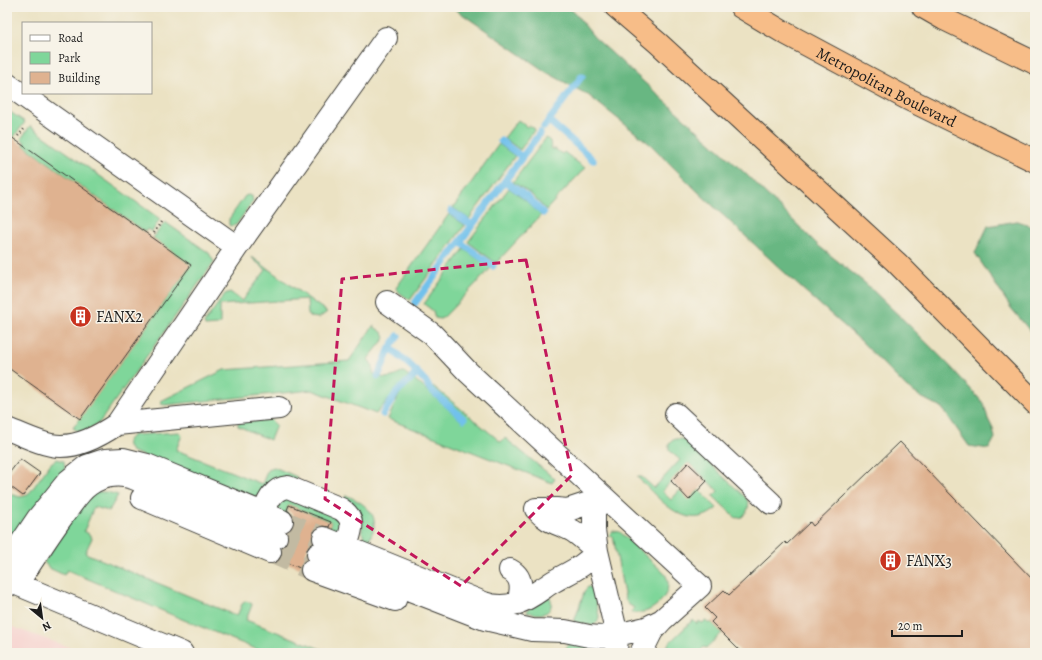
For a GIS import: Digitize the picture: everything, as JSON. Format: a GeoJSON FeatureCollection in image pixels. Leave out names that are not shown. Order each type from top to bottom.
{"type":"FeatureCollection","features":[{"type":"Feature","properties":{"kind":"highway"},"geometry":{"type":"LineString","coordinates":[[616,7],[658,43],[890,257],[1035,404]]}},
{"type":"Feature","properties":{"kind":"highway","name":"Metropolitan Boulevard"},"geometry":{"type":"LineString","coordinates":[[741,7],[783,32],[908,98],[1035,161]]}},
{"type":"Feature","properties":{"kind":"highway"},"geometry":{"type":"LineString","coordinates":[[923,7],[944,19],[1035,63]]}},
{"type":"Feature","properties":{"kind":"street"},"geometry":{"type":"LineString","coordinates":[[7,429],[51,445],[74,445],[100,436],[117,424],[237,247],[386,38]]}},
{"type":"Feature","properties":{"kind":"street"},"geometry":{"type":"LineString","coordinates":[[7,84],[237,247]]}},
{"type":"Feature","properties":{"kind":"street"},"geometry":{"type":"LineString","coordinates":[[387,302],[432,334],[468,372],[700,586],[652,631],[641,653]]}},
{"type":"Feature","properties":{"kind":"street"},"geometry":{"type":"LineString","coordinates":[[117,424],[279,408]]}},
{"type":"Feature","properties":{"kind":"street"},"geometry":{"type":"LineString","coordinates":[[676,414],[771,503]]}},
{"type":"Feature","properties":{"kind":"street"},"geometry":{"type":"LineString","coordinates":[[7,564],[38,518],[68,481],[87,466],[105,460],[132,460],[147,465],[273,531]]}},
{"type":"Feature","properties":{"kind":"street"},"geometry":{"type":"LineString","coordinates":[[182,653],[12,582],[54,529],[76,498],[93,482],[105,477],[118,475],[133,478],[273,531]]}},
{"type":"Feature","properties":{"kind":"street"},"geometry":{"type":"LineString","coordinates":[[273,531],[273,494],[282,488],[288,487],[347,513],[351,519],[352,529],[346,546]]}},
{"type":"Feature","properties":{"kind":"street"},"geometry":{"type":"LineString","coordinates":[[599,494],[594,510],[594,530],[616,644]]}},
{"type":"Feature","properties":{"kind":"street"},"geometry":{"type":"LineString","coordinates":[[597,551],[585,539],[573,531],[547,520],[536,509],[556,508],[568,510],[589,503],[599,494]]}},
{"type":"Feature","properties":{"kind":"street"},"geometry":{"type":"LineString","coordinates":[[597,551],[591,559],[551,583],[530,598],[505,606],[491,605],[346,546],[318,554],[485,619],[532,630],[565,631],[600,637],[616,644]]}},
{"type":"Feature","properties":{"kind":"street"},"geometry":{"type":"LineString","coordinates":[[510,570],[519,578],[521,586],[521,594],[518,603]]}},
{"type":"Feature","properties":{"kind":"street"},"geometry":{"type":"LineString","coordinates":[[616,644],[662,620]]}},
{"type":"Feature","properties":{"kind":"path"},"geometry":{"type":"LineString","coordinates":[[18,136],[25,128]]}},
{"type":"Feature","properties":{"kind":"path"},"geometry":{"type":"LineString","coordinates":[[154,233],[161,222]]}},
{"type":"Feature","properties":{"kind":"highlighted area"},"geometry":{"type":"Polygon","coordinates":[[[526,260],[572,475],[461,586],[325,499],[342,279],[526,260]]]}},
{"type":"Feature","properties":{"kind":"shaded area"},"geometry":{"type":"Polygon","coordinates":[[[7,625],[85,653],[7,653],[7,625]]]}},
{"type":"Feature","properties":{"kind":"green space"},"geometry":{"type":"Polygon","coordinates":[[[452,7],[568,7],[575,13],[594,37],[747,175],[820,247],[865,283],[949,365],[984,404],[995,438],[989,449],[969,446],[942,408],[906,387],[860,340],[799,286],[696,190],[651,145],[588,95],[546,72],[452,7]]]}},
{"type":"Feature","properties":{"kind":"green space"},"geometry":{"type":"Polygon","coordinates":[[[7,110],[25,122],[13,138],[7,134],[7,110]]]}},
{"type":"Feature","properties":{"kind":"green space"},"geometry":{"type":"Polygon","coordinates":[[[518,120],[527,127],[529,125],[535,129],[520,150],[504,138],[518,120]]]}},
{"type":"Feature","properties":{"kind":"green space"},"geometry":{"type":"Polygon","coordinates":[[[30,126],[160,219],[152,232],[147,229],[145,232],[23,145],[25,142],[21,139],[30,126]]]}},
{"type":"Feature","properties":{"kind":"green space"},"geometry":{"type":"Polygon","coordinates":[[[546,138],[550,141],[551,149],[555,149],[562,154],[564,152],[585,168],[546,210],[532,195],[513,182],[546,138]]]}},
{"type":"Feature","properties":{"kind":"green space"},"geometry":{"type":"Polygon","coordinates":[[[499,144],[515,156],[469,219],[453,208],[499,144]]]}},
{"type":"Feature","properties":{"kind":"green space"},"geometry":{"type":"Polygon","coordinates":[[[509,188],[541,215],[496,263],[468,242],[509,188]]]}},
{"type":"Feature","properties":{"kind":"green space"},"geometry":{"type":"Polygon","coordinates":[[[245,196],[252,196],[253,201],[236,225],[229,225],[229,219],[245,196]]]}},
{"type":"Feature","properties":{"kind":"green space"},"geometry":{"type":"Polygon","coordinates":[[[449,214],[465,225],[410,300],[396,288],[449,214]]]}},
{"type":"Feature","properties":{"kind":"green space"},"geometry":{"type":"Polygon","coordinates":[[[1017,221],[1035,228],[1035,337],[1011,308],[975,253],[988,226],[1017,221]]]}},
{"type":"Feature","properties":{"kind":"green space"},"geometry":{"type":"Polygon","coordinates":[[[165,222],[209,253],[214,262],[99,423],[84,432],[77,430],[73,428],[191,265],[153,238],[165,222]]]}},
{"type":"Feature","properties":{"kind":"green space"},"geometry":{"type":"Polygon","coordinates":[[[464,249],[491,268],[444,317],[440,319],[435,318],[433,311],[424,304],[464,249]]]}},
{"type":"Feature","properties":{"kind":"green space"},"geometry":{"type":"Polygon","coordinates":[[[252,257],[327,312],[319,318],[310,317],[308,314],[307,299],[220,305],[220,323],[217,325],[205,326],[204,323],[225,294],[230,292],[242,301],[266,270],[252,257]]]}},
{"type":"Feature","properties":{"kind":"green space"},"geometry":{"type":"Polygon","coordinates":[[[373,326],[383,333],[385,338],[368,359],[373,366],[373,373],[384,378],[389,378],[404,372],[409,376],[376,414],[312,390],[165,405],[161,404],[161,401],[224,370],[349,361],[373,326]]]}},
{"type":"Feature","properties":{"kind":"green space"},"geometry":{"type":"Polygon","coordinates":[[[414,379],[462,421],[466,417],[432,388],[433,386],[501,442],[505,438],[555,479],[552,483],[388,419],[400,393],[414,379]]]}},
{"type":"Feature","properties":{"kind":"green space"},"geometry":{"type":"Polygon","coordinates":[[[271,420],[276,425],[270,440],[238,426],[238,423],[241,422],[271,420]]]}},
{"type":"Feature","properties":{"kind":"green space"},"geometry":{"type":"Polygon","coordinates":[[[179,432],[182,435],[176,450],[262,484],[268,469],[274,467],[297,477],[295,482],[252,498],[131,451],[128,447],[129,438],[134,435],[179,432]]]}},
{"type":"Feature","properties":{"kind":"green space"},"geometry":{"type":"Polygon","coordinates":[[[675,439],[686,441],[746,498],[748,508],[742,517],[736,518],[713,496],[718,491],[689,463],[662,491],[671,500],[680,490],[689,499],[699,490],[717,508],[706,515],[694,517],[684,515],[673,510],[663,503],[637,477],[642,477],[654,488],[680,460],[669,450],[669,443],[675,439]]]}},
{"type":"Feature","properties":{"kind":"green space"},"geometry":{"type":"Polygon","coordinates":[[[57,459],[64,461],[65,469],[7,549],[7,493],[20,497],[28,495],[51,463],[57,459]]]}},
{"type":"Feature","properties":{"kind":"green space"},"geometry":{"type":"Polygon","coordinates":[[[96,492],[107,492],[118,495],[109,511],[94,507],[84,531],[92,538],[85,553],[237,616],[242,604],[246,601],[251,603],[252,605],[246,620],[331,653],[266,653],[67,570],[64,575],[49,568],[44,562],[82,503],[96,492]]]}},
{"type":"Feature","properties":{"kind":"green space"},"geometry":{"type":"Polygon","coordinates":[[[346,495],[361,503],[373,516],[373,532],[367,545],[362,532],[362,522],[359,512],[344,502],[346,495]]]}},
{"type":"Feature","properties":{"kind":"green space"},"geometry":{"type":"Polygon","coordinates":[[[284,496],[342,518],[341,529],[336,532],[327,532],[331,522],[289,505],[285,515],[278,509],[284,496]]]}},
{"type":"Feature","properties":{"kind":"green space"},"geometry":{"type":"Polygon","coordinates":[[[613,531],[620,532],[663,572],[667,579],[668,586],[666,594],[661,601],[647,611],[639,613],[631,612],[634,608],[628,604],[625,599],[613,536],[609,535],[613,531]]]}},
{"type":"Feature","properties":{"kind":"green space"},"geometry":{"type":"Polygon","coordinates":[[[588,587],[591,587],[593,590],[599,616],[598,621],[593,626],[574,622],[585,590],[588,587]]]}},
{"type":"Feature","properties":{"kind":"green space"},"geometry":{"type":"Polygon","coordinates":[[[549,596],[551,606],[547,612],[541,614],[527,612],[528,609],[549,596]]]}},
{"type":"Feature","properties":{"kind":"green space"},"geometry":{"type":"Polygon","coordinates":[[[693,620],[697,624],[699,621],[702,623],[706,621],[709,624],[711,622],[722,633],[706,648],[704,647],[698,653],[663,653],[669,643],[693,620]]]}},
{"type":"Feature","properties":{"kind":"green space"},"geometry":{"type":"Polygon","coordinates":[[[569,642],[593,645],[605,653],[564,653],[569,642]]]}},
{"type":"Feature","properties":{"kind":"building","name":"FANX2"},"geometry":{"type":"Polygon","coordinates":[[[7,134],[191,265],[80,419],[7,367],[7,134]]]}},
{"type":"Feature","properties":{"kind":"building","name":"FANX3"},"geometry":{"type":"Polygon","coordinates":[[[900,442],[1035,582],[1035,653],[742,653],[711,622],[715,618],[705,608],[724,590],[729,595],[785,542],[787,544],[810,522],[813,526],[900,442]]]}},
{"type":"Feature","properties":{"kind":"building"},"geometry":{"type":"Polygon","coordinates":[[[20,459],[40,473],[23,496],[7,484],[7,476],[20,459]]]}},
{"type":"Feature","properties":{"kind":"building"},"geometry":{"type":"Polygon","coordinates":[[[688,463],[707,481],[689,500],[671,481],[688,463]]]}},
{"type":"Feature","properties":{"kind":"building"},"geometry":{"type":"Polygon","coordinates":[[[289,505],[331,522],[329,527],[322,526],[316,528],[313,533],[313,543],[307,549],[307,559],[300,568],[279,560],[282,556],[281,548],[288,541],[287,532],[290,531],[294,525],[292,514],[287,510],[289,505]]]}},
{"type":"Feature","properties":{"kind":"waterway"},"geometry":{"type":"LineString","coordinates":[[544,127],[582,76]]}},
{"type":"Feature","properties":{"kind":"waterway"},"geometry":{"type":"LineString","coordinates":[[549,121],[593,160]]}},
{"type":"Feature","properties":{"kind":"waterway"},"geometry":{"type":"LineString","coordinates":[[415,303],[540,133]]}},
{"type":"Feature","properties":{"kind":"waterway"},"geometry":{"type":"LineString","coordinates":[[501,141],[522,157]]}},
{"type":"Feature","properties":{"kind":"waterway"},"geometry":{"type":"LineString","coordinates":[[505,181],[527,197],[543,213]]}},
{"type":"Feature","properties":{"kind":"waterway"},"geometry":{"type":"LineString","coordinates":[[451,211],[472,225]]}},
{"type":"Feature","properties":{"kind":"waterway"},"geometry":{"type":"LineString","coordinates":[[460,242],[493,266]]}},
{"type":"Feature","properties":{"kind":"waterway"},"geometry":{"type":"LineString","coordinates":[[378,376],[390,348],[398,336]]}},
{"type":"Feature","properties":{"kind":"waterway"},"geometry":{"type":"LineString","coordinates":[[390,348],[412,367],[426,382],[430,389],[464,419]]}},
{"type":"Feature","properties":{"kind":"waterway"},"geometry":{"type":"LineString","coordinates":[[383,414],[397,392],[417,373]]}},
{"type":"Feature","properties":{"kind":"tunnel"},"geometry":{"type":"LineString","coordinates":[[282,521],[324,538]]}},
{"type":"Feature","properties":{"kind":"tunnel"},"geometry":{"type":"LineString","coordinates":[[276,537],[318,554]]}},
{"type":"Feature","properties":{"kind":"tunnel"},"geometry":{"type":"LineString","coordinates":[[270,552],[312,570]]}},
{"type":"Feature","properties":{"kind":"place","name":"FANX2"},"geometry":{"type":"Point","coordinates":[81,316]}},
{"type":"Feature","properties":{"kind":"place","name":"FANX3"},"geometry":{"type":"Point","coordinates":[890,560]}}]}
